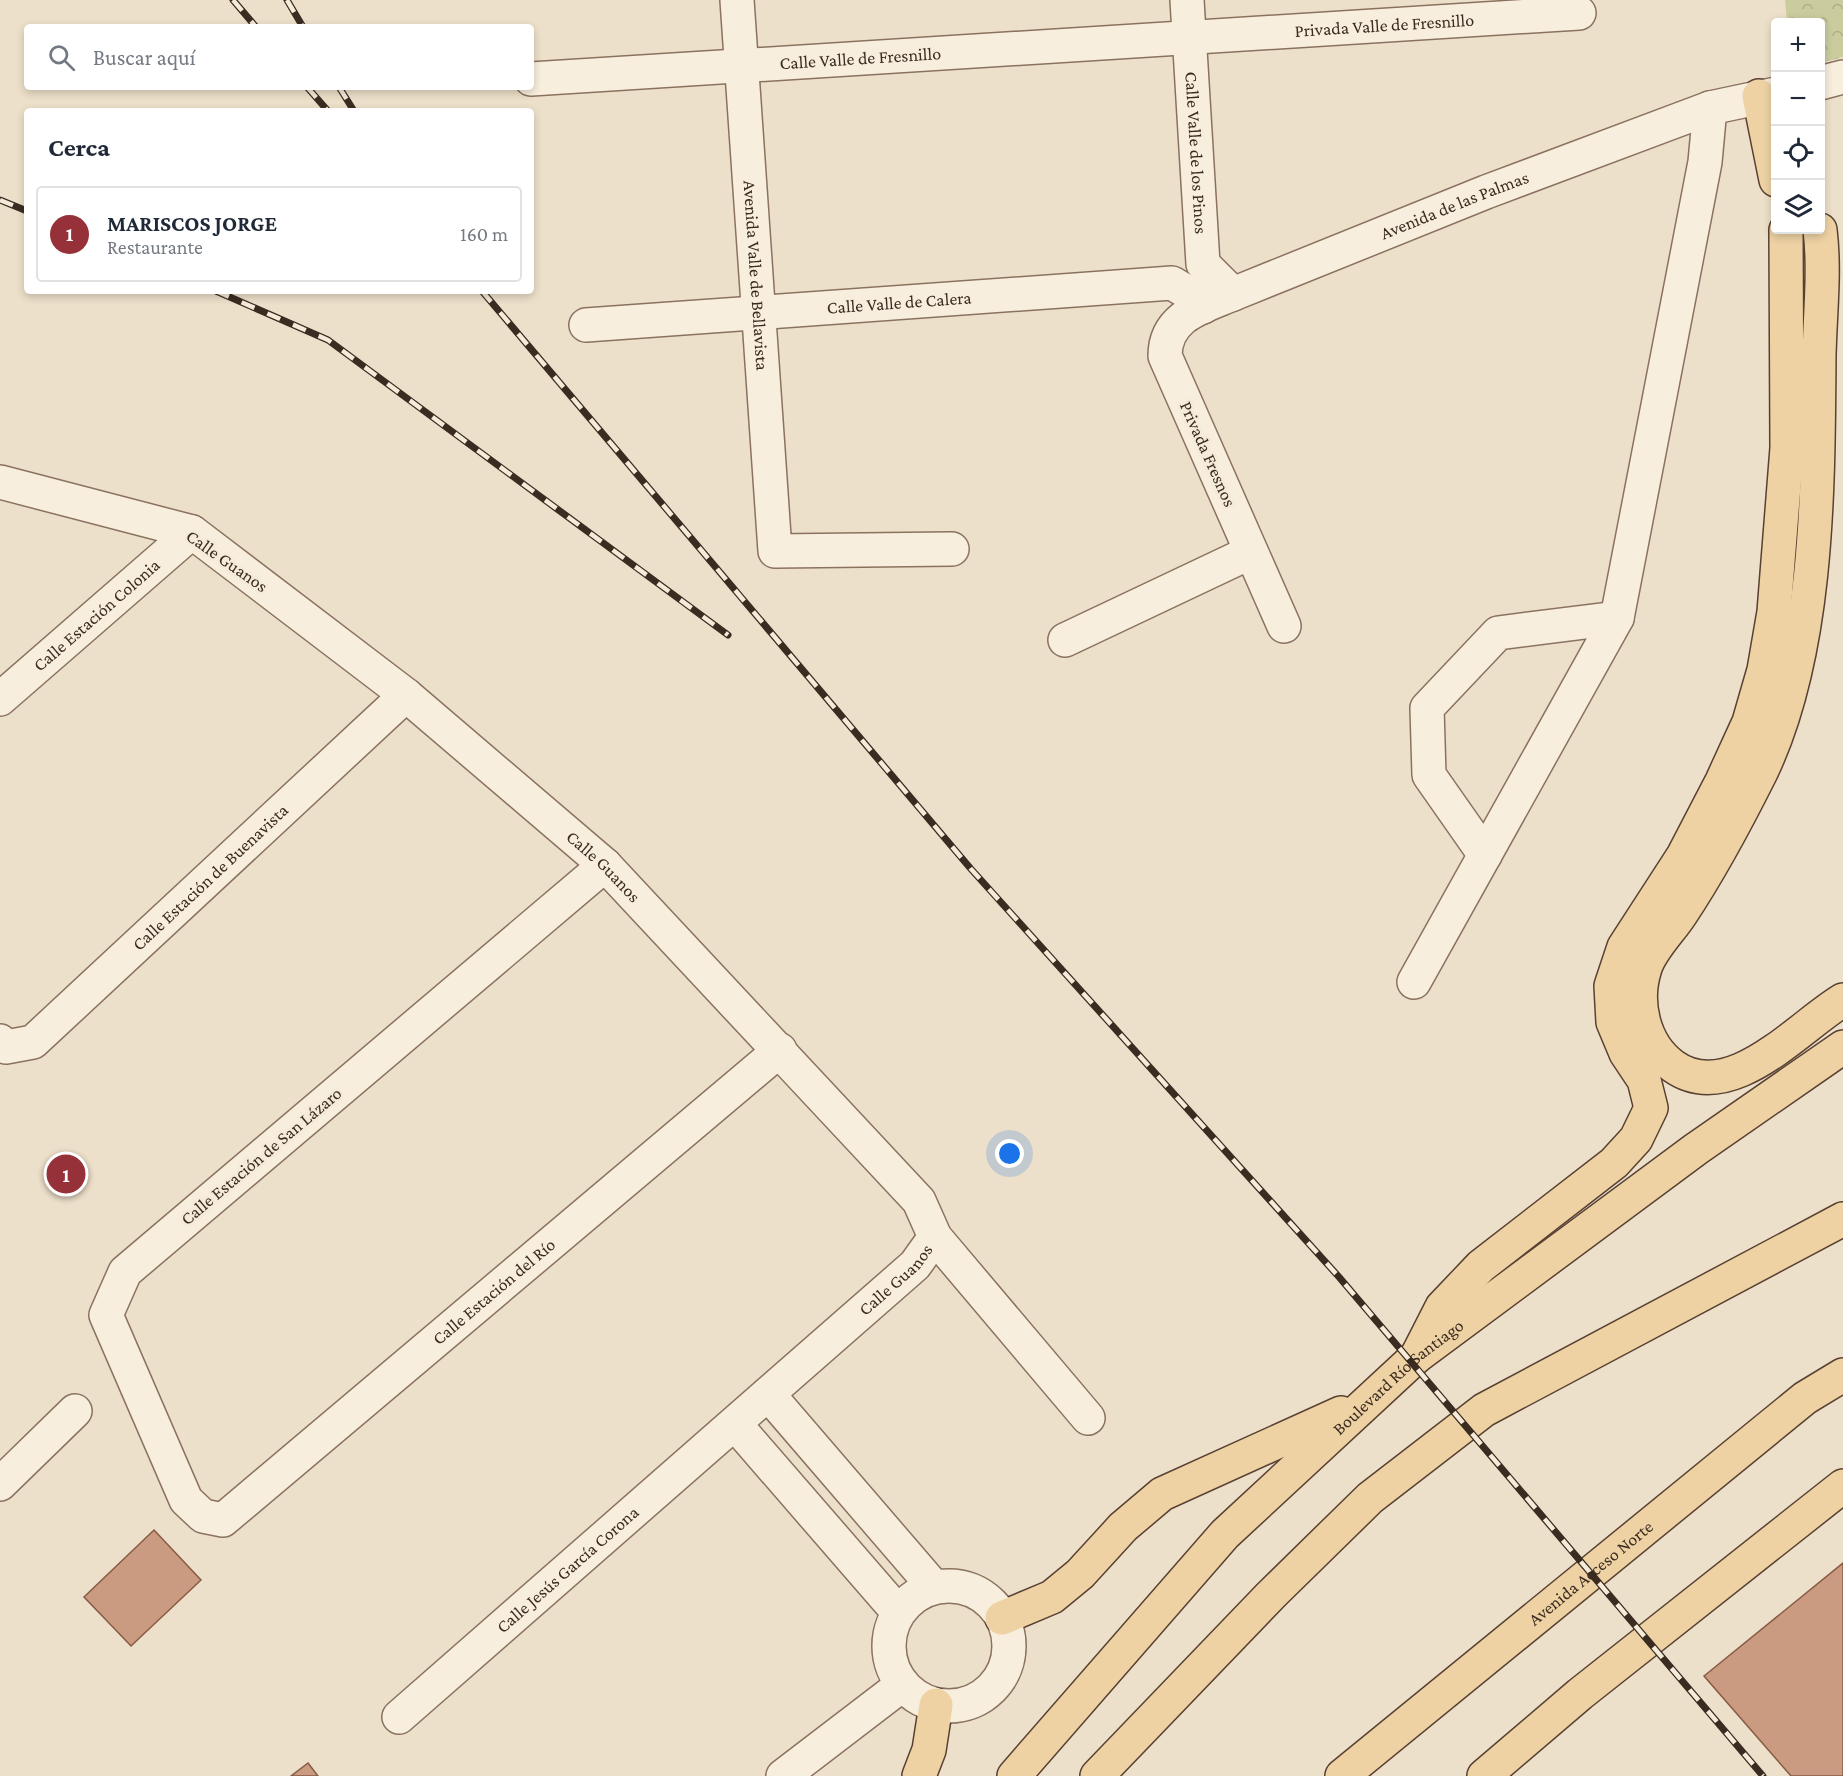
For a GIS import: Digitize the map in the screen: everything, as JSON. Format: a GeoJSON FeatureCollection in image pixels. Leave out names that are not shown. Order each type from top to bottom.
{"type":"FeatureCollection","features":[{"type":"Feature","properties":{"kind":"main road"},"geometry":{"type":"LineString","coordinates":[[1767,95],[1771,133]]}},
{"type":"Feature","properties":{"kind":"main road"},"geometry":{"type":"LineString","coordinates":[[1417,1356],[1442,1307],[1481,1266],[1614,1163],[1636,1139],[1651,1108],[1644,1080],[1626,1053],[1613,1022],[1611,986],[1624,947],[1683,856],[1722,781],[1749,722],[1764,670],[1774,612],[1786,448],[1786,234]]}},
{"type":"Feature","properties":{"kind":"main road"},"geometry":{"type":"LineString","coordinates":[[1820,234],[1818,440],[1808,602],[1796,672],[1783,723],[1761,772],[1688,904],[1646,965],[1639,992],[1642,1020],[1656,1047],[1673,1066],[1698,1077],[1729,1077],[1765,1056],[1843,1000]]}},
{"type":"Feature","properties":{"kind":"main road","name":"Boulevard Río Santiago"},"geometry":{"type":"LineString","coordinates":[[1014,1776],[1226,1534],[1365,1402],[1417,1356],[1696,1149],[1843,1047]]}},
{"type":"Feature","properties":{"kind":"main road"},"geometry":{"type":"LineString","coordinates":[[1097,1776],[1271,1595],[1370,1498],[1484,1410],[1843,1219]]}},
{"type":"Feature","properties":{"kind":"main road","name":"Avenida Acceso Norte"},"geometry":{"type":"LineString","coordinates":[[1342,1776],[1805,1398],[1843,1375]]}},
{"type":"Feature","properties":{"kind":"main road"},"geometry":{"type":"LineString","coordinates":[[1002,1618],[1052,1597],[1080,1574],[1123,1527],[1162,1494],[1365,1402]]}},
{"type":"Feature","properties":{"kind":"main road"},"geometry":{"type":"LineString","coordinates":[[1484,1776],[1580,1694],[1843,1486]]}},
{"type":"Feature","properties":{"kind":"main road"},"geometry":{"type":"LineString","coordinates":[[919,1776],[929,1750],[936,1705]]}},
{"type":"Feature","properties":{"kind":"street","name":"Avenida Valle de Bellavista"},"geometry":{"type":"LineString","coordinates":[[737,0],[775,551],[952,549]]}},
{"type":"Feature","properties":{"kind":"street","name":"Calle Valle de los Pinos"},"geometry":{"type":"LineString","coordinates":[[1187,0],[1203,264]]}},
{"type":"Feature","properties":{"kind":"street","name":"Privada Valle de Fresnillo"},"geometry":{"type":"LineString","coordinates":[[1190,37],[1579,13]]}},
{"type":"Feature","properties":{"kind":"street","name":"Calle Valle de Fresnillo"},"geometry":{"type":"LineString","coordinates":[[534,79],[1190,37]]}},
{"type":"Feature","properties":{"kind":"street"},"geometry":{"type":"LineString","coordinates":[[1825,82],[1843,76]]}},
{"type":"Feature","properties":{"kind":"street","name":"Avenida de las Palmas"},"geometry":{"type":"LineString","coordinates":[[1165,356],[1168,332],[1175,323],[1203,307],[1485,192],[1710,108],[1767,95]]}},
{"type":"Feature","properties":{"kind":"street"},"geometry":{"type":"LineString","coordinates":[[1414,982],[1617,618],[1705,162],[1710,108]]}},
{"type":"Feature","properties":{"kind":"street"},"geometry":{"type":"LineString","coordinates":[[1172,283],[1191,274],[1203,264],[1233,294]]}},
{"type":"Feature","properties":{"kind":"street"},"geometry":{"type":"LineString","coordinates":[[1172,283],[1194,296],[1203,307]]}},
{"type":"Feature","properties":{"kind":"street","name":"Calle Valle de Calera"},"geometry":{"type":"LineString","coordinates":[[586,325],[1172,283]]}},
{"type":"Feature","properties":{"kind":"street","name":"Privada Fresnos"},"geometry":{"type":"LineString","coordinates":[[1165,356],[1284,626]]}},
{"type":"Feature","properties":{"kind":"street","name":"Calle Guanos"},"geometry":{"type":"LineString","coordinates":[[0,482],[192,532],[406,694],[605,865],[919,1201],[935,1237],[915,1265],[735,1424]]}},
{"type":"Feature","properties":{"kind":"street","name":"Calle Estación Colonia"},"geometry":{"type":"LineString","coordinates":[[0,699],[192,532]]}},
{"type":"Feature","properties":{"kind":"street"},"geometry":{"type":"LineString","coordinates":[[1065,640],[1251,552]]}},
{"type":"Feature","properties":{"kind":"street"},"geometry":{"type":"LineString","coordinates":[[1485,855],[1429,775],[1427,708],[1498,633],[1617,618]]}},
{"type":"Feature","properties":{"kind":"street","name":"Calle Estación de Buenavista"},"geometry":{"type":"LineString","coordinates":[[3,1044],[33,1042],[406,694]]}},
{"type":"Feature","properties":{"kind":"street","name":"Calle Estación de San Lázaro"},"geometry":{"type":"LineString","coordinates":[[203,1516],[186,1500],[106,1315],[125,1272],[605,865]]}},
{"type":"Feature","properties":{"kind":"street","name":"Calle Estación del Río"},"geometry":{"type":"LineString","coordinates":[[203,1516],[223,1520],[780,1050]]}},
{"type":"Feature","properties":{"kind":"street"},"geometry":{"type":"LineString","coordinates":[[935,1237],[1088,1418]]}},
{"type":"Feature","properties":{"kind":"street"},"geometry":{"type":"LineString","coordinates":[[768,1394],[934,1587]]}},
{"type":"Feature","properties":{"kind":"street"},"geometry":{"type":"LineString","coordinates":[[0,1484],[75,1411]]}},
{"type":"Feature","properties":{"kind":"street"},"geometry":{"type":"LineString","coordinates":[[735,1424],[898,1612]]}},
{"type":"Feature","properties":{"kind":"street","name":"Calle Jesús García Corona"},"geometry":{"type":"LineString","coordinates":[[399,1717],[735,1424]]}},
{"type":"Feature","properties":{"kind":"street"},"geometry":{"type":"LineString","coordinates":[[954,1586],[974,1591],[991,1602],[1002,1618],[1009,1636],[1008,1656],[1002,1674],[990,1689],[974,1700],[956,1706],[936,1705],[918,1698],[902,1685],[892,1667],[888,1647],[891,1628],[898,1612],[915,1596],[934,1587],[954,1586]]}},
{"type":"Feature","properties":{"kind":"street"},"geometry":{"type":"LineString","coordinates":[[783,1776],[902,1685]]}},
{"type":"Feature","properties":{"kind":"green space"},"geometry":{"type":"Polygon","coordinates":[[[1785,0],[1843,0],[1843,57],[1825,62],[1825,18],[1787,18],[1785,0]]]}},
{"type":"Feature","properties":{"kind":"building"},"geometry":{"type":"Polygon","coordinates":[[[154,1530],[201,1580],[131,1646],[84,1597],[154,1530]]]}},
{"type":"Feature","properties":{"kind":"building"},"geometry":{"type":"Polygon","coordinates":[[[1843,1563],[1843,1776],[1791,1776],[1704,1676],[1843,1563]]]}},
{"type":"Feature","properties":{"kind":"building"},"geometry":{"type":"Polygon","coordinates":[[[308,1763],[318,1776],[291,1776],[308,1763]]]}},
{"type":"Feature","properties":{"kind":"railway"},"geometry":{"type":"LineString","coordinates":[[233,0],[253,24]]}},
{"type":"Feature","properties":{"kind":"railway"},"geometry":{"type":"LineString","coordinates":[[287,0],[301,24]]}},
{"type":"Feature","properties":{"kind":"railway"},"geometry":{"type":"LineString","coordinates":[[310,90],[325,108]]}},
{"type":"Feature","properties":{"kind":"railway"},"geometry":{"type":"LineString","coordinates":[[341,90],[352,108]]}},
{"type":"Feature","properties":{"kind":"railway"},"geometry":{"type":"LineString","coordinates":[[0,200],[24,210]]}},
{"type":"Feature","properties":{"kind":"railway"},"geometry":{"type":"LineString","coordinates":[[223,294],[328,340],[728,635]]}},
{"type":"Feature","properties":{"kind":"railway"},"geometry":{"type":"LineString","coordinates":[[485,294],[971,869],[1339,1277],[1763,1776]]}},
{"type":"Feature","properties":{"kind":"place","name":"MARISCOS JORGE"},"geometry":{"type":"Point","coordinates":[66,1174]}}]}
